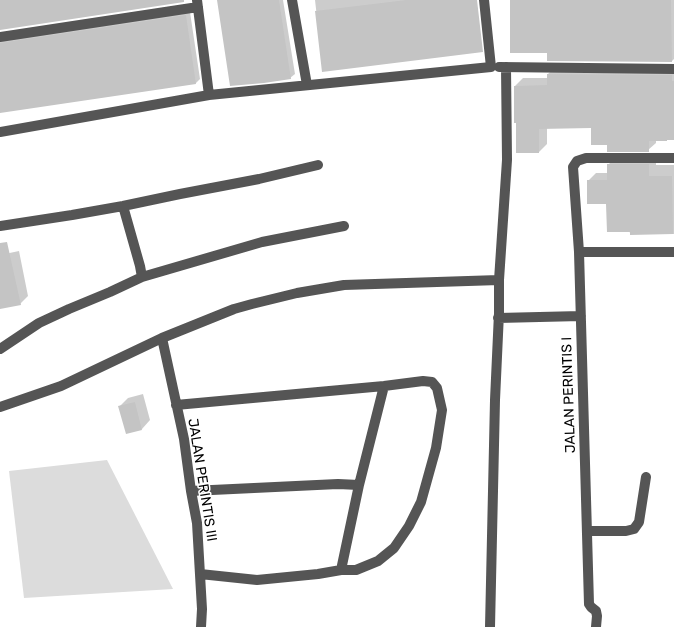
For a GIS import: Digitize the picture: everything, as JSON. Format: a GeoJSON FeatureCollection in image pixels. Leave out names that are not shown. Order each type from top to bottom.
{"type":"FeatureCollection","features":[{"type":"Feature","properties":{"kind":"street"},"geometry":{"type":"LineString","coordinates":[[292,0],[307,85]]}},
{"type":"Feature","properties":{"kind":"street"},"geometry":{"type":"LineString","coordinates":[[484,0],[491,67]]}},
{"type":"Feature","properties":{"kind":"street"},"geometry":{"type":"LineString","coordinates":[[0,37],[198,4],[209,95]]}},
{"type":"Feature","properties":{"kind":"street"},"geometry":{"type":"LineString","coordinates":[[0,132],[209,95],[491,67],[674,69]]}},
{"type":"Feature","properties":{"kind":"street"},"geometry":{"type":"LineString","coordinates":[[490,627],[494,400],[499,280],[507,160],[506,67]]}},
{"type":"Feature","properties":{"kind":"street","name":"JALAN PERINTIS I"},"geometry":{"type":"LineString","coordinates":[[596,627],[596,612],[589,604],[579,252],[573,167],[577,161],[586,158],[674,158]]}},
{"type":"Feature","properties":{"kind":"street"},"geometry":{"type":"LineString","coordinates":[[0,226],[123,206],[259,179],[318,165]]}},
{"type":"Feature","properties":{"kind":"street"},"geometry":{"type":"LineString","coordinates":[[123,206],[142,277]]}},
{"type":"Feature","properties":{"kind":"street"},"geometry":{"type":"LineString","coordinates":[[0,349],[40,323],[142,277],[262,242],[344,226]]}},
{"type":"Feature","properties":{"kind":"street"},"geometry":{"type":"LineString","coordinates":[[579,252],[674,252]]}},
{"type":"Feature","properties":{"kind":"street"},"geometry":{"type":"LineString","coordinates":[[0,407],[61,386],[162,338],[234,309],[252,304],[304,292],[344,285],[499,280]]}},
{"type":"Feature","properties":{"kind":"street"},"geometry":{"type":"LineString","coordinates":[[498,318],[581,316]]}},
{"type":"Feature","properties":{"kind":"street","name":"JALAN PERINTIS III"},"geometry":{"type":"LineString","coordinates":[[162,338],[184,439],[197,522],[202,609],[201,627]]}},
{"type":"Feature","properties":{"kind":"street"},"geometry":{"type":"LineString","coordinates":[[176,405],[384,386],[423,380],[432,382],[437,388],[442,410],[436,448],[421,502],[409,526],[394,548],[378,561],[356,570],[341,570],[318,574],[257,580],[200,574]]}},
{"type":"Feature","properties":{"kind":"street"},"geometry":{"type":"LineString","coordinates":[[341,570],[359,485],[384,386]]}},
{"type":"Feature","properties":{"kind":"street"},"geometry":{"type":"LineString","coordinates":[[587,531],[626,531],[634,529],[639,522],[646,477]]}},
{"type":"Feature","properties":{"kind":"street"},"geometry":{"type":"LineString","coordinates":[[191,491],[338,484],[359,485]]}},
{"type":"Feature","properties":{"kind":"shaded area"},"geometry":{"type":"Polygon","coordinates":[[[107,460],[173,589],[24,598],[9,471],[107,460]]]}},
{"type":"Feature","properties":{"kind":"building"},"geometry":{"type":"Polygon","coordinates":[[[0,0],[184,0],[184,2],[0,30],[0,0]]]}},
{"type":"Feature","properties":{"kind":"building"},"geometry":{"type":"Polygon","coordinates":[[[217,0],[279,0],[291,79],[230,86],[217,0]]]}},
{"type":"Feature","properties":{"kind":"building"},"geometry":{"type":"Polygon","coordinates":[[[406,0],[477,0],[483,52],[322,72],[315,11],[406,0]]]}},
{"type":"Feature","properties":{"kind":"building"},"geometry":{"type":"Polygon","coordinates":[[[510,0],[671,0],[672,62],[547,61],[547,53],[510,53],[510,0]]]}},
{"type":"Feature","properties":{"kind":"building"},"geometry":{"type":"Polygon","coordinates":[[[186,15],[196,84],[0,113],[0,43],[186,15]]]}},
{"type":"Feature","properties":{"kind":"building"},"geometry":{"type":"Polygon","coordinates":[[[547,74],[672,75],[672,81],[674,81],[674,140],[649,141],[649,152],[607,152],[607,145],[591,145],[591,128],[539,129],[539,153],[516,153],[514,86],[547,85],[547,74]]]}},
{"type":"Feature","properties":{"kind":"building"},"geometry":{"type":"Polygon","coordinates":[[[607,164],[649,164],[649,176],[672,176],[673,234],[630,235],[630,232],[607,232],[606,204],[587,204],[587,180],[607,180],[607,164]]]}},
{"type":"Feature","properties":{"kind":"building"},"geometry":{"type":"Polygon","coordinates":[[[7,242],[21,305],[0,309],[0,243],[7,242]]]}},
{"type":"Feature","properties":{"kind":"building"},"geometry":{"type":"Polygon","coordinates":[[[135,402],[142,430],[126,434],[118,406],[135,402]]]}}]}
